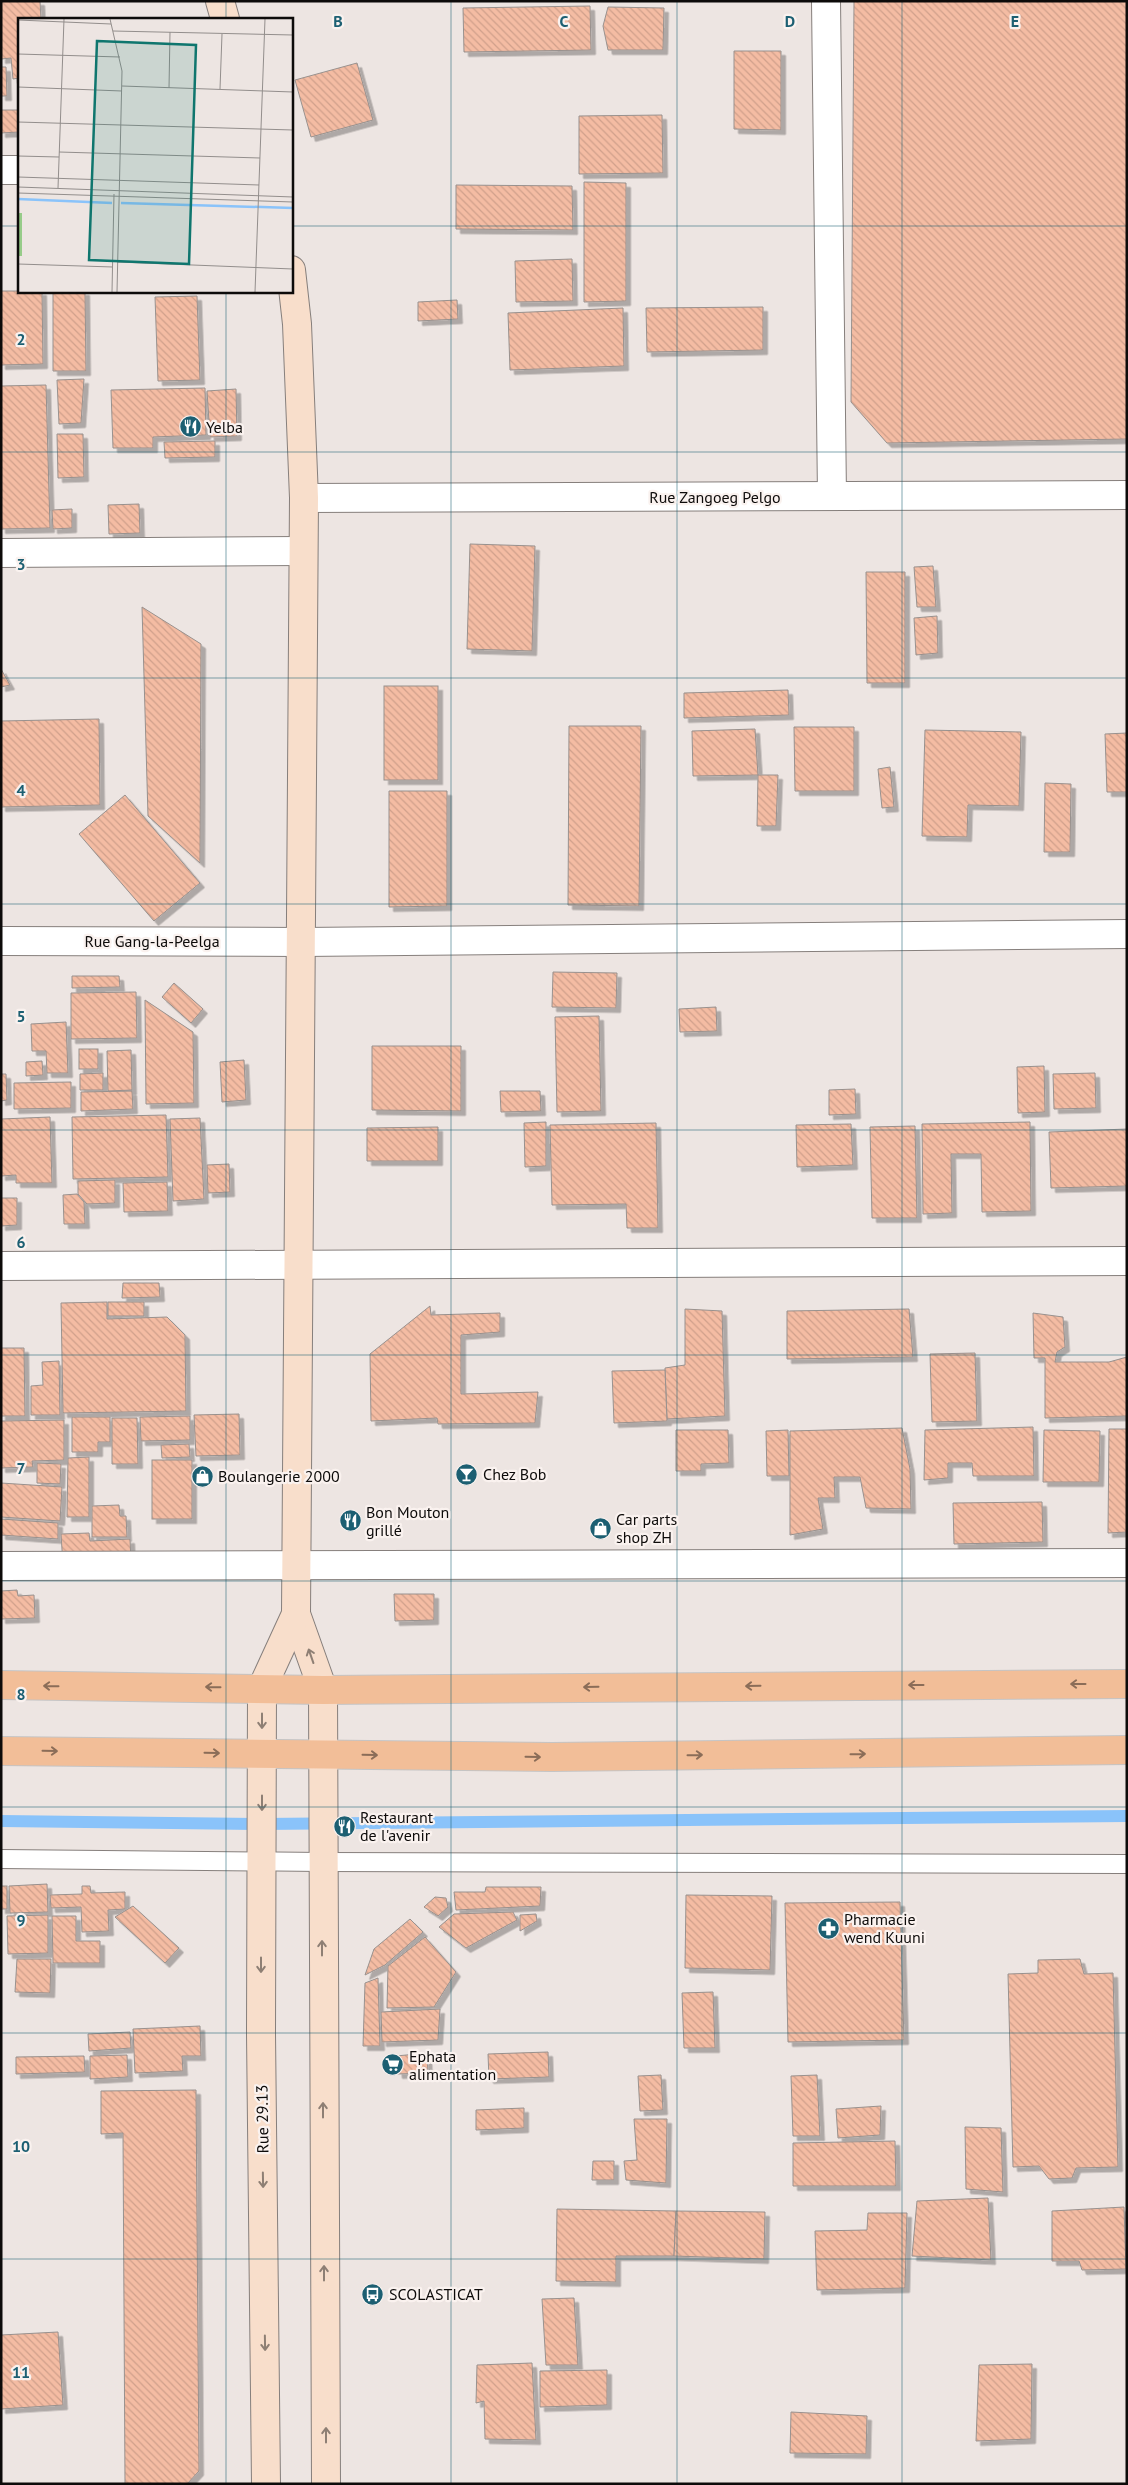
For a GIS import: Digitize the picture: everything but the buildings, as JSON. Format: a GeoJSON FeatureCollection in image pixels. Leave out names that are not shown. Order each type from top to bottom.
{"type":"FeatureCollection","features":[{"type":"Feature","properties":{"kind":"main road"},"geometry":{"type":"LineString","coordinates":[[220,1],[225,18]]}},
{"type":"Feature","properties":{"kind":"main road"},"geometry":{"type":"LineString","coordinates":[[292,279],[297,324],[304,498],[296,1614],[322,1690],[326,2484]]}},
{"type":"Feature","properties":{"kind":"main road"},"geometry":{"type":"LineString","coordinates":[[262,1688],[296,1614]]}},
{"type":"Feature","properties":{"kind":"main road"},"geometry":{"type":"LineString","coordinates":[[1,1685],[322,1690],[1127,1684]]}},
{"type":"Feature","properties":{"kind":"main road","name":"Rue 29.13"},"geometry":{"type":"LineString","coordinates":[[262,1688],[261,1862],[266,2484]]}},
{"type":"Feature","properties":{"kind":"main road"},"geometry":{"type":"LineString","coordinates":[[1,1751],[552,1757],[1127,1750]]}},
{"type":"Feature","properties":{"kind":"street"},"geometry":{"type":"LineString","coordinates":[[826,1],[832,496]]}},
{"type":"Feature","properties":{"kind":"street"},"geometry":{"type":"LineString","coordinates":[[1,170],[18,170]]}},
{"type":"Feature","properties":{"kind":"street","name":"Rue Zangoeg Pelgo"},"geometry":{"type":"LineString","coordinates":[[304,498],[1127,496]]}},
{"type":"Feature","properties":{"kind":"street"},"geometry":{"type":"LineString","coordinates":[[1,553],[303,551]]}},
{"type":"Feature","properties":{"kind":"street","name":"Rue Gang-la-Peelga"},"geometry":{"type":"LineString","coordinates":[[1,941],[302,942],[1127,934]]}},
{"type":"Feature","properties":{"kind":"street"},"geometry":{"type":"LineString","coordinates":[[1,1266],[1127,1261]]}},
{"type":"Feature","properties":{"kind":"street"},"geometry":{"type":"LineString","coordinates":[[1,1566],[1127,1562]]}},
{"type":"Feature","properties":{"kind":"lane"},"geometry":{"type":"LineString","coordinates":[[1,1859],[261,1862],[1127,1864]]}},
{"type":"Feature","properties":{"kind":"waterway"},"geometry":{"type":"LineString","coordinates":[[1,1821],[261,1824],[1127,1816]]}},
{"type":"Feature","properties":{"kind":"place","name":"Yelba"},"geometry":{"type":"Point","coordinates":[190,427]}},
{"type":"Feature","properties":{"kind":"place","name":"Chez Bob"},"geometry":{"type":"Point","coordinates":[467,1474]}},
{"type":"Feature","properties":{"kind":"place","name":"Boulangerie 2000"},"geometry":{"type":"Point","coordinates":[202,1476]}},
{"type":"Feature","properties":{"kind":"place","name":"Bon Mouton grillé"},"geometry":{"type":"Point","coordinates":[350,1521]}},
{"type":"Feature","properties":{"kind":"place","name":"Car parts shop ZH"},"geometry":{"type":"Point","coordinates":[600,1528]}},
{"type":"Feature","properties":{"kind":"place","name":"Restaurant de l'avenir"},"geometry":{"type":"Point","coordinates":[344,1826]}},
{"type":"Feature","properties":{"kind":"place","name":"Pharmacie wend Kuuni"},"geometry":{"type":"Point","coordinates":[828,1928]}},
{"type":"Feature","properties":{"kind":"place","name":"Ephata alimentation"},"geometry":{"type":"Point","coordinates":[393,2065]}},
{"type":"Feature","properties":{"kind":"place","name":"SCOLASTICAT"},"geometry":{"type":"Point","coordinates":[373,2294]}}]}
